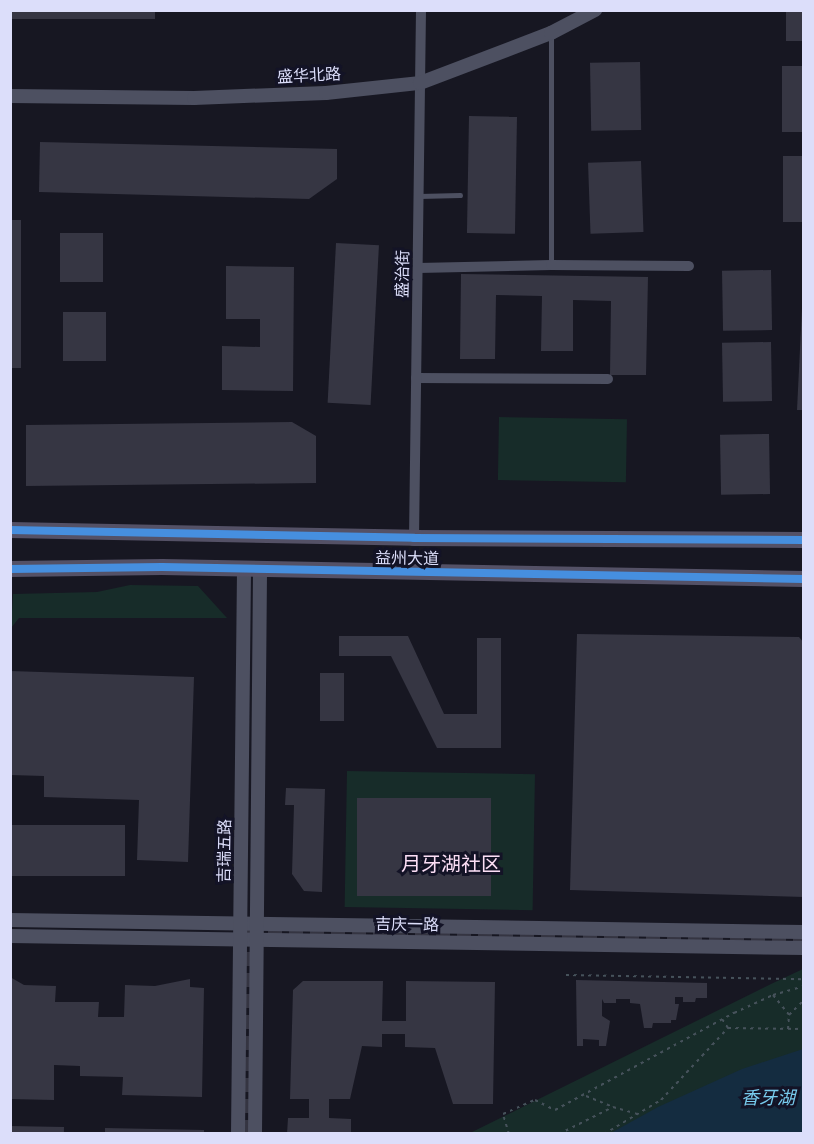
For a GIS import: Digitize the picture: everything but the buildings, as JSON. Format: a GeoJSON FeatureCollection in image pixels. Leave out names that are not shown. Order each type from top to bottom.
{"type":"FeatureCollection","features":[{"type":"Feature","properties":{"kind":"main road","name":"益州大道"},"geometry":{"type":"LineString","coordinates":[[10,530],[414,538],[804,540]]}},
{"type":"Feature","properties":{"kind":"main road","name":"益州大道"},"geometry":{"type":"LineString","coordinates":[[10,569],[252,569],[804,579]]}},
{"type":"Feature","properties":{"kind":"street","name":"盛治街"},"geometry":{"type":"LineString","coordinates":[[414,538],[421,10]]}},
{"type":"Feature","properties":{"kind":"street","name":"盛华北路"},"geometry":{"type":"LineString","coordinates":[[10,96],[194,98],[326,93],[420,84],[551,33],[595,10]]}},
{"type":"Feature","properties":{"kind":"street"},"geometry":{"type":"LineString","coordinates":[[418,268],[551,265],[689,266]]}},
{"type":"Feature","properties":{"kind":"street"},"geometry":{"type":"LineString","coordinates":[[416,378],[608,379]]}},
{"type":"Feature","properties":{"kind":"street","name":"吉瑞五路"},"geometry":{"type":"LineString","coordinates":[[238,1134],[240,939],[252,569]]}},
{"type":"Feature","properties":{"kind":"street","name":"吉瑞五路"},"geometry":{"type":"LineString","coordinates":[[252,569],[257,923],[255,1134]]}},
{"type":"Feature","properties":{"kind":"street","name":"吉庆一路"},"geometry":{"type":"LineString","coordinates":[[10,920],[804,932]]}},
{"type":"Feature","properties":{"kind":"street","name":"吉庆一路"},"geometry":{"type":"LineString","coordinates":[[10,936],[804,948]]}},
{"type":"Feature","properties":{"kind":"lane"},"geometry":{"type":"LineString","coordinates":[[551,33],[551,265]]}},
{"type":"Feature","properties":{"kind":"lane"},"geometry":{"type":"LineString","coordinates":[[418,196],[460,195]]}},
{"type":"Feature","properties":{"kind":"path"},"geometry":{"type":"LineString","coordinates":[[566,975],[804,979]]}},
{"type":"Feature","properties":{"kind":"path"},"geometry":{"type":"LineString","coordinates":[[509,1134],[503,1114],[535,1100],[555,1110],[586,1096],[722,1019],[773,995],[804,986]]}},
{"type":"Feature","properties":{"kind":"path"},"geometry":{"type":"LineString","coordinates":[[773,995],[789,1015]]}},
{"type":"Feature","properties":{"kind":"path"},"geometry":{"type":"LineString","coordinates":[[788,1029],[789,1015],[804,1000]]}},
{"type":"Feature","properties":{"kind":"path"},"geometry":{"type":"LineString","coordinates":[[722,1019],[728,1028]]}},
{"type":"Feature","properties":{"kind":"path"},"geometry":{"type":"LineString","coordinates":[[604,1134],[662,1100],[728,1028],[804,1029]]}},
{"type":"Feature","properties":{"kind":"path"},"geometry":{"type":"LineString","coordinates":[[586,1096],[637,1114]]}},
{"type":"Feature","properties":{"kind":"path"},"geometry":{"type":"LineString","coordinates":[[560,1134],[613,1107]]}},
{"type":"Feature","properties":{"kind":"green space"},"geometry":{"type":"Polygon","coordinates":[[[499,417],[627,419],[626,482],[498,480],[499,417]]]}},
{"type":"Feature","properties":{"kind":"green space"},"geometry":{"type":"Polygon","coordinates":[[[130,585],[198,586],[227,618],[19,618],[11,628],[13,594],[97,592],[130,585]]]}},
{"type":"Feature","properties":{"kind":"green space"},"geometry":{"type":"Polygon","coordinates":[[[347,771],[535,774],[533,910],[345,907],[347,771]]]}},
{"type":"Feature","properties":{"kind":"green space"},"geometry":{"type":"Polygon","coordinates":[[[803,969],[803,1133],[468,1134],[771,984],[803,969]]]}},
{"type":"Feature","properties":{"kind":"water","name":"香牙湖"},"geometry":{"type":"Polygon","coordinates":[[[803,1049],[803,1133],[611,1133],[658,1107],[742,1069],[803,1049]]]}},
{"type":"Feature","properties":{"kind":"tunnel"},"geometry":{"type":"LineString","coordinates":[[245,1134],[247,931],[804,940]]}},
{"type":"Feature","properties":{"kind":"cycle path"},"geometry":{"type":"LineString","coordinates":[[10,530],[414,538],[804,540]]}},
{"type":"Feature","properties":{"kind":"cycle path"},"geometry":{"type":"LineString","coordinates":[[10,569],[162,567],[804,579]]}},
{"type":"Feature","properties":{"kind":"district","name":"月牙湖社区"},"geometry":{"type":"Point","coordinates":[451,865]}}]}
